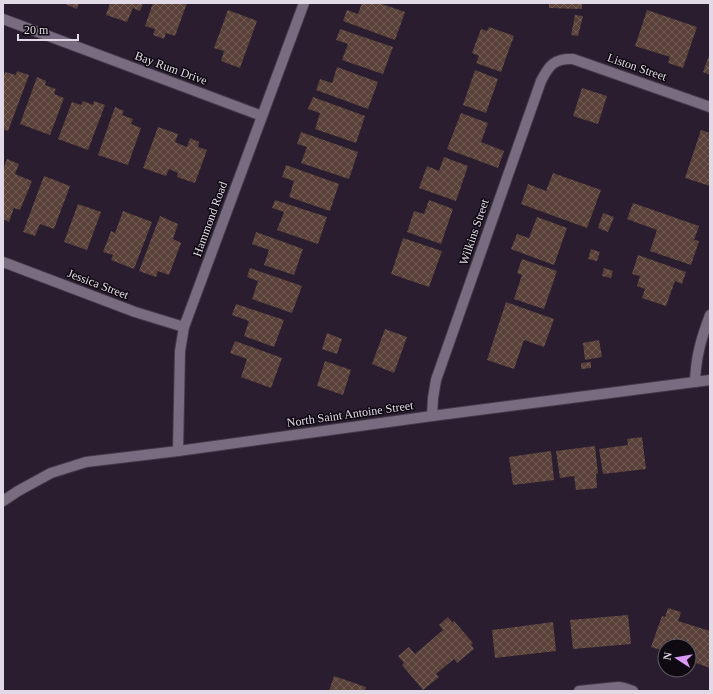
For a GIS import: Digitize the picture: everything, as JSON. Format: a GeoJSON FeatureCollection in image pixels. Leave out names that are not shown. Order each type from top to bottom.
{"type":"FeatureCollection","features":[{"type":"Feature","properties":{"kind":"street","name":"Hammond Road"},"geometry":{"type":"LineString","coordinates":[[178,451],[180,351],[184,327],[304,3]]}},
{"type":"Feature","properties":{"kind":"street","name":"Bay Rum Drive"},"geometry":{"type":"LineString","coordinates":[[3,19],[262,116]]}},
{"type":"Feature","properties":{"kind":"street","name":"Liston Street"},"geometry":{"type":"LineString","coordinates":[[555,62],[573,59],[710,106]]}},
{"type":"Feature","properties":{"kind":"street","name":"Wilkins Street"},"geometry":{"type":"LineString","coordinates":[[432,416],[436,380],[542,81],[547,69],[555,62]]}},
{"type":"Feature","properties":{"kind":"street","name":"Jessica Street"},"geometry":{"type":"LineString","coordinates":[[3,262],[135,312],[184,327]]}},
{"type":"Feature","properties":{"kind":"street"},"geometry":{"type":"LineString","coordinates":[[695,382],[695,364],[710,315]]}},
{"type":"Feature","properties":{"kind":"street","name":"North Saint Antoine Street"},"geometry":{"type":"LineString","coordinates":[[3,501],[51,473],[86,462],[710,380]]}},
{"type":"Feature","properties":{"kind":"street"},"geometry":{"type":"LineString","coordinates":[[579,691],[618,687],[633,691]]}},
{"type":"Feature","properties":{"kind":"building"},"geometry":{"type":"Polygon","coordinates":[[[63,3],[79,3],[77,9],[63,3]]]}},
{"type":"Feature","properties":{"kind":"building"},"geometry":{"type":"Polygon","coordinates":[[[110,3],[143,3],[140,11],[133,8],[127,22],[106,15],[110,3]]]}},
{"type":"Feature","properties":{"kind":"building"},"geometry":{"type":"Polygon","coordinates":[[[153,3],[187,3],[175,36],[166,33],[164,39],[153,35],[155,29],[145,26],[153,3]]]}},
{"type":"Feature","properties":{"kind":"building"},"geometry":{"type":"Polygon","coordinates":[[[362,3],[379,3],[405,12],[395,40],[343,21],[347,10],[358,14],[362,3]]]}},
{"type":"Feature","properties":{"kind":"building"},"geometry":{"type":"Polygon","coordinates":[[[549,3],[582,3],[582,9],[549,8],[549,3]]]}},
{"type":"Feature","properties":{"kind":"building"},"geometry":{"type":"Polygon","coordinates":[[[228,10],[257,21],[240,68],[221,61],[224,51],[214,48],[228,10]]]}},
{"type":"Feature","properties":{"kind":"building"},"geometry":{"type":"Polygon","coordinates":[[[647,10],[697,27],[683,68],[668,63],[670,57],[635,46],[647,10]]]}},
{"type":"Feature","properties":{"kind":"building"},"geometry":{"type":"Polygon","coordinates":[[[575,15],[583,16],[578,36],[571,35],[575,15]]]}},
{"type":"Feature","properties":{"kind":"building"},"geometry":{"type":"Polygon","coordinates":[[[489,27],[514,36],[501,72],[476,63],[479,56],[472,53],[481,29],[487,31],[489,27]]]}},
{"type":"Feature","properties":{"kind":"building"},"geometry":{"type":"Polygon","coordinates":[[[340,29],[393,47],[383,74],[342,60],[348,44],[336,40],[340,29]]]}},
{"type":"Feature","properties":{"kind":"building"},"geometry":{"type":"Polygon","coordinates":[[[710,53],[710,75],[703,72],[710,53]]]}},
{"type":"Feature","properties":{"kind":"building"},"geometry":{"type":"Polygon","coordinates":[[[337,67],[378,82],[368,109],[316,90],[320,79],[332,83],[337,67]]]}},
{"type":"Feature","properties":{"kind":"building"},"geometry":{"type":"Polygon","coordinates":[[[475,70],[498,79],[486,113],[463,105],[475,70]]]}},
{"type":"Feature","properties":{"kind":"building"},"geometry":{"type":"Polygon","coordinates":[[[17,71],[29,75],[8,131],[3,129],[3,75],[5,72],[16,75],[17,71]]]}},
{"type":"Feature","properties":{"kind":"building"},"geometry":{"type":"Polygon","coordinates":[[[37,77],[46,81],[45,85],[56,89],[54,94],[64,98],[50,135],[20,124],[37,77]]]}},
{"type":"Feature","properties":{"kind":"building"},"geometry":{"type":"Polygon","coordinates":[[[582,88],[607,96],[598,124],[573,116],[582,88]]]}},
{"type":"Feature","properties":{"kind":"building"},"geometry":{"type":"Polygon","coordinates":[[[313,97],[365,116],[356,143],[315,129],[320,113],[308,109],[313,97]]]}},
{"type":"Feature","properties":{"kind":"building"},"geometry":{"type":"Polygon","coordinates":[[[83,101],[93,105],[94,101],[105,105],[88,150],[58,139],[72,102],[81,105],[83,101]]]}},
{"type":"Feature","properties":{"kind":"building"},"geometry":{"type":"Polygon","coordinates":[[[115,107],[124,111],[122,115],[133,119],[131,124],[141,128],[128,165],[98,155],[115,107]]]}},
{"type":"Feature","properties":{"kind":"building"},"geometry":{"type":"Polygon","coordinates":[[[461,113],[488,123],[481,142],[504,151],[498,168],[447,149],[461,113]]]}},
{"type":"Feature","properties":{"kind":"building"},"geometry":{"type":"Polygon","coordinates":[[[158,127],[178,134],[175,142],[187,147],[190,138],[199,142],[198,147],[207,150],[195,183],[177,177],[178,173],[169,169],[166,176],[143,168],[158,127]]]}},
{"type":"Feature","properties":{"kind":"building"},"geometry":{"type":"Polygon","coordinates":[[[701,130],[710,133],[710,186],[685,178],[701,130]]]}},
{"type":"Feature","properties":{"kind":"building"},"geometry":{"type":"Polygon","coordinates":[[[301,132],[358,152],[349,179],[301,163],[307,147],[297,144],[301,132]]]}},
{"type":"Feature","properties":{"kind":"building"},"geometry":{"type":"Polygon","coordinates":[[[444,157],[468,166],[456,201],[419,188],[427,166],[439,171],[444,157]]]}},
{"type":"Feature","properties":{"kind":"building"},"geometry":{"type":"Polygon","coordinates":[[[7,159],[19,164],[15,174],[32,181],[20,210],[14,208],[9,222],[3,219],[3,170],[7,159]]]}},
{"type":"Feature","properties":{"kind":"building"},"geometry":{"type":"Polygon","coordinates":[[[286,165],[339,184],[330,211],[289,197],[294,181],[282,177],[286,165]]]}},
{"type":"Feature","properties":{"kind":"building"},"geometry":{"type":"Polygon","coordinates":[[[553,173],[601,190],[587,228],[521,204],[528,184],[546,191],[553,173]]]}},
{"type":"Feature","properties":{"kind":"building"},"geometry":{"type":"Polygon","coordinates":[[[44,176],[70,186],[54,229],[40,224],[35,236],[23,232],[44,176]]]}},
{"type":"Feature","properties":{"kind":"building"},"geometry":{"type":"Polygon","coordinates":[[[275,200],[327,217],[318,244],[277,230],[284,212],[272,208],[275,200]]]}},
{"type":"Feature","properties":{"kind":"building"},"geometry":{"type":"Polygon","coordinates":[[[429,200],[453,209],[441,244],[407,232],[414,211],[424,214],[429,200]]]}},
{"type":"Feature","properties":{"kind":"building"},"geometry":{"type":"Polygon","coordinates":[[[633,203],[699,226],[694,240],[699,241],[691,265],[650,251],[657,230],[627,219],[633,203]]]}},
{"type":"Feature","properties":{"kind":"building"},"geometry":{"type":"Polygon","coordinates":[[[78,204],[101,212],[87,250],[64,242],[78,204]]]}},
{"type":"Feature","properties":{"kind":"building"},"geometry":{"type":"Polygon","coordinates":[[[123,211],[152,222],[134,269],[111,260],[113,255],[103,252],[111,231],[115,233],[123,211]]]}},
{"type":"Feature","properties":{"kind":"building"},"geometry":{"type":"Polygon","coordinates":[[[603,213],[614,217],[608,232],[598,228],[603,213]]]}},
{"type":"Feature","properties":{"kind":"building"},"geometry":{"type":"Polygon","coordinates":[[[160,216],[178,224],[173,239],[181,243],[169,275],[158,271],[156,277],[139,271],[160,216]]]}},
{"type":"Feature","properties":{"kind":"building"},"geometry":{"type":"Polygon","coordinates":[[[537,217],[567,228],[554,265],[511,249],[517,234],[529,238],[537,217]]]}},
{"type":"Feature","properties":{"kind":"building"},"geometry":{"type":"Polygon","coordinates":[[[256,232],[303,249],[294,275],[264,265],[269,250],[252,244],[256,232]]]}},
{"type":"Feature","properties":{"kind":"building"},"geometry":{"type":"Polygon","coordinates":[[[403,238],[442,251],[429,287],[391,274],[403,238]]]}},
{"type":"Feature","properties":{"kind":"building"},"geometry":{"type":"Polygon","coordinates":[[[591,249],[600,252],[597,261],[588,259],[591,249]]]}},
{"type":"Feature","properties":{"kind":"building"},"geometry":{"type":"Polygon","coordinates":[[[638,255],[686,272],[682,284],[675,281],[666,306],[642,298],[645,289],[637,286],[640,276],[632,274],[638,255]]]}},
{"type":"Feature","properties":{"kind":"building"},"geometry":{"type":"Polygon","coordinates":[[[522,259],[557,271],[544,309],[514,299],[522,275],[517,273],[522,259]]]}},
{"type":"Feature","properties":{"kind":"building"},"geometry":{"type":"Polygon","coordinates":[[[250,268],[302,286],[292,313],[252,299],[258,281],[247,277],[250,268]]]}},
{"type":"Feature","properties":{"kind":"building"},"geometry":{"type":"Polygon","coordinates":[[[604,268],[613,271],[611,278],[602,276],[604,268]]]}},
{"type":"Feature","properties":{"kind":"building"},"geometry":{"type":"Polygon","coordinates":[[[506,302],[554,319],[544,347],[524,340],[514,369],[487,360],[506,302]]]}},
{"type":"Feature","properties":{"kind":"building"},"geometry":{"type":"Polygon","coordinates":[[[236,304],[284,320],[274,347],[244,336],[249,321],[232,315],[236,304]]]}},
{"type":"Feature","properties":{"kind":"building"},"geometry":{"type":"Polygon","coordinates":[[[385,329],[407,337],[394,373],[372,364],[385,329]]]}},
{"type":"Feature","properties":{"kind":"building"},"geometry":{"type":"Polygon","coordinates":[[[327,333],[342,339],[337,354],[322,349],[327,333]]]}},
{"type":"Feature","properties":{"kind":"building"},"geometry":{"type":"Polygon","coordinates":[[[599,340],[602,357],[585,360],[583,343],[599,340]]]}},
{"type":"Feature","properties":{"kind":"building"},"geometry":{"type":"Polygon","coordinates":[[[235,341],[282,358],[271,388],[241,377],[247,359],[230,353],[235,341]]]}},
{"type":"Feature","properties":{"kind":"building"},"geometry":{"type":"Polygon","coordinates":[[[325,361],[351,370],[343,395],[317,386],[325,361]]]}},
{"type":"Feature","properties":{"kind":"building"},"geometry":{"type":"Polygon","coordinates":[[[591,362],[591,368],[581,369],[581,363],[591,362]]]}},
{"type":"Feature","properties":{"kind":"building"},"geometry":{"type":"Polygon","coordinates":[[[642,437],[646,469],[603,474],[599,449],[628,445],[627,439],[642,437]]]}},
{"type":"Feature","properties":{"kind":"building"},"geometry":{"type":"Polygon","coordinates":[[[595,446],[598,474],[596,474],[597,488],[576,490],[574,476],[560,478],[556,451],[595,446]]]}},
{"type":"Feature","properties":{"kind":"building"},"geometry":{"type":"Polygon","coordinates":[[[551,451],[554,480],[513,485],[509,457],[551,451]]]}},
{"type":"Feature","properties":{"kind":"building"},"geometry":{"type":"Polygon","coordinates":[[[668,608],[681,612],[678,621],[710,631],[710,668],[697,663],[697,638],[657,638],[657,649],[651,647],[662,616],[665,617],[668,608]]]}},
{"type":"Feature","properties":{"kind":"building"},"geometry":{"type":"Polygon","coordinates":[[[628,615],[631,644],[573,649],[570,620],[628,615]]]}},
{"type":"Feature","properties":{"kind":"building"},"geometry":{"type":"Polygon","coordinates":[[[448,617],[453,623],[454,621],[473,643],[471,645],[474,649],[457,663],[454,659],[436,674],[439,677],[423,690],[402,665],[404,663],[398,656],[409,647],[415,654],[443,630],[439,625],[448,617]]]}},
{"type":"Feature","properties":{"kind":"building"},"geometry":{"type":"Polygon","coordinates":[[[553,622],[556,651],[495,658],[492,630],[553,622]]]}},
{"type":"Feature","properties":{"kind":"building"},"geometry":{"type":"Polygon","coordinates":[[[334,676],[366,687],[365,691],[329,691],[334,676]]]}}]}
